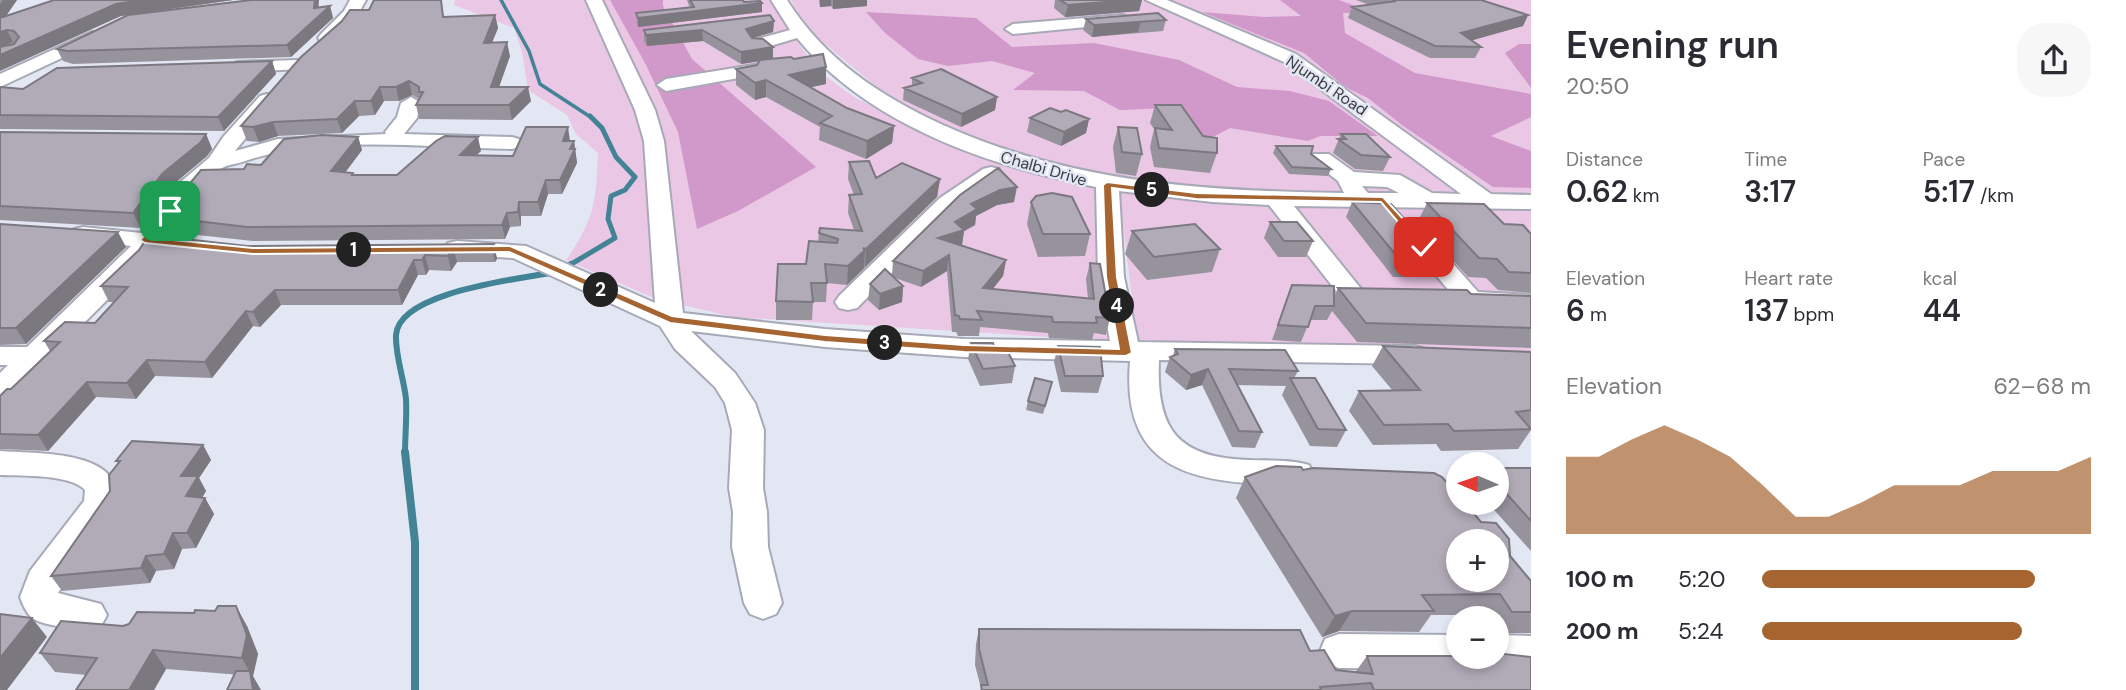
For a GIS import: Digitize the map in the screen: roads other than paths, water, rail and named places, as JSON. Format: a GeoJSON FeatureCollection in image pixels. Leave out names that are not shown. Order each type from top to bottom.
{"type":"FeatureCollection","features":[{"type":"Feature","properties":{"kind":"street"},"geometry":{"type":"LineString","coordinates":[[594,0],[645,110],[654,141],[670,320],[685,343],[725,380],[740,403],[748,430],[746,488],[750,512],[750,547],[763,603]]}},
{"type":"Feature","properties":{"kind":"street"},"geometry":{"type":"LineString","coordinates":[[0,390],[135,258],[145,240],[179,195],[216,162],[231,140],[349,4]]}},
{"type":"Feature","properties":{"kind":"street"},"geometry":{"type":"LineString","coordinates":[[1013,29],[1146,12]]}},
{"type":"Feature","properties":{"kind":"street","name":"Njumbi Road"},"geometry":{"type":"LineString","coordinates":[[1146,12],[1184,14],[1270,49],[1308,69],[1483,200]]}},
{"type":"Feature","properties":{"kind":"street"},"geometry":{"type":"LineString","coordinates":[[761,44],[786,17]]}},
{"type":"Feature","properties":{"kind":"street","name":"Chalbi Drive"},"geometry":{"type":"LineString","coordinates":[[786,17],[827,61],[861,89],[925,126],[1010,160],[1052,173],[1107,185],[1196,196],[1531,202]]}},
{"type":"Feature","properties":{"kind":"street"},"geometry":{"type":"LineString","coordinates":[[5,77],[105,30]]}},
{"type":"Feature","properties":{"kind":"street"},"geometry":{"type":"LineString","coordinates":[[666,85],[827,61]]}},
{"type":"Feature","properties":{"kind":"street"},"geometry":{"type":"LineString","coordinates":[[213,67],[297,65]]}},
{"type":"Feature","properties":{"kind":"street"},"geometry":{"type":"LineString","coordinates":[[5,77],[66,71]]}},
{"type":"Feature","properties":{"kind":"street"},"geometry":{"type":"LineString","coordinates":[[395,132],[407,118],[411,103]]}},
{"type":"Feature","properties":{"kind":"street"},"geometry":{"type":"LineString","coordinates":[[365,141],[395,132],[530,128]]}},
{"type":"Feature","properties":{"kind":"street"},"geometry":{"type":"LineString","coordinates":[[206,139],[231,140]]}},
{"type":"Feature","properties":{"kind":"street"},"geometry":{"type":"LineString","coordinates":[[216,162],[236,159],[253,149],[278,145],[365,141],[512,143]]}},
{"type":"Feature","properties":{"kind":"street"},"geometry":{"type":"LineString","coordinates":[[1321,159],[1349,179],[1392,180],[1427,200]]}},
{"type":"Feature","properties":{"kind":"street"},"geometry":{"type":"LineString","coordinates":[[848,302],[948,203],[1010,160]]}},
{"type":"Feature","properties":{"kind":"street"},"geometry":{"type":"LineString","coordinates":[[1349,179],[1349,184],[1373,200],[1470,299],[1531,303]]}},
{"type":"Feature","properties":{"kind":"street"},"geometry":{"type":"LineString","coordinates":[[1107,185],[1111,277],[1135,352],[1146,365],[1142,391],[1146,411],[1155,432],[1168,450],[1188,463],[1209,470],[1328,474]]}},
{"type":"Feature","properties":{"kind":"street"},"geometry":{"type":"LineString","coordinates":[[1276,198],[1349,290]]}},
{"type":"Feature","properties":{"kind":"street"},"geometry":{"type":"LineString","coordinates":[[60,232],[203,246]]}},
{"type":"Feature","properties":{"kind":"street"},"geometry":{"type":"LineString","coordinates":[[429,249],[510,249],[670,320],[918,346],[1435,356]]}},
{"type":"Feature","properties":{"kind":"street"},"geometry":{"type":"LineString","coordinates":[[0,356],[34,356]]}},
{"type":"Feature","properties":{"kind":"street"},"geometry":{"type":"LineString","coordinates":[[0,463],[84,472],[97,480],[102,493],[100,505],[43,582],[38,597],[44,606],[88,615]]}},
{"type":"Feature","properties":{"kind":"street"},"geometry":{"type":"LineString","coordinates":[[1339,651],[1446,652]]}},
{"type":"Feature","properties":{"kind":"street"},"geometry":{"type":"LineString","coordinates":[[1509,652],[1531,653]]}},
{"type":"Feature","properties":{"kind":"waterway"},"geometry":{"type":"LineString","coordinates":[[501,0],[529,51],[540,84],[592,118]]}},
{"type":"Feature","properties":{"kind":"waterway"},"geometry":{"type":"LineString","coordinates":[[568,266],[615,238],[608,219],[611,196],[625,190],[635,177],[616,157],[602,128],[592,118]]}},
{"type":"Feature","properties":{"kind":"waterway"},"geometry":{"type":"LineString","coordinates":[[405,452],[406,399],[396,343],[402,320],[417,308],[464,290],[555,272]]}},
{"type":"Feature","properties":{"kind":"waterway"},"geometry":{"type":"LineString","coordinates":[[405,452],[415,542],[415,690]]}}]}
